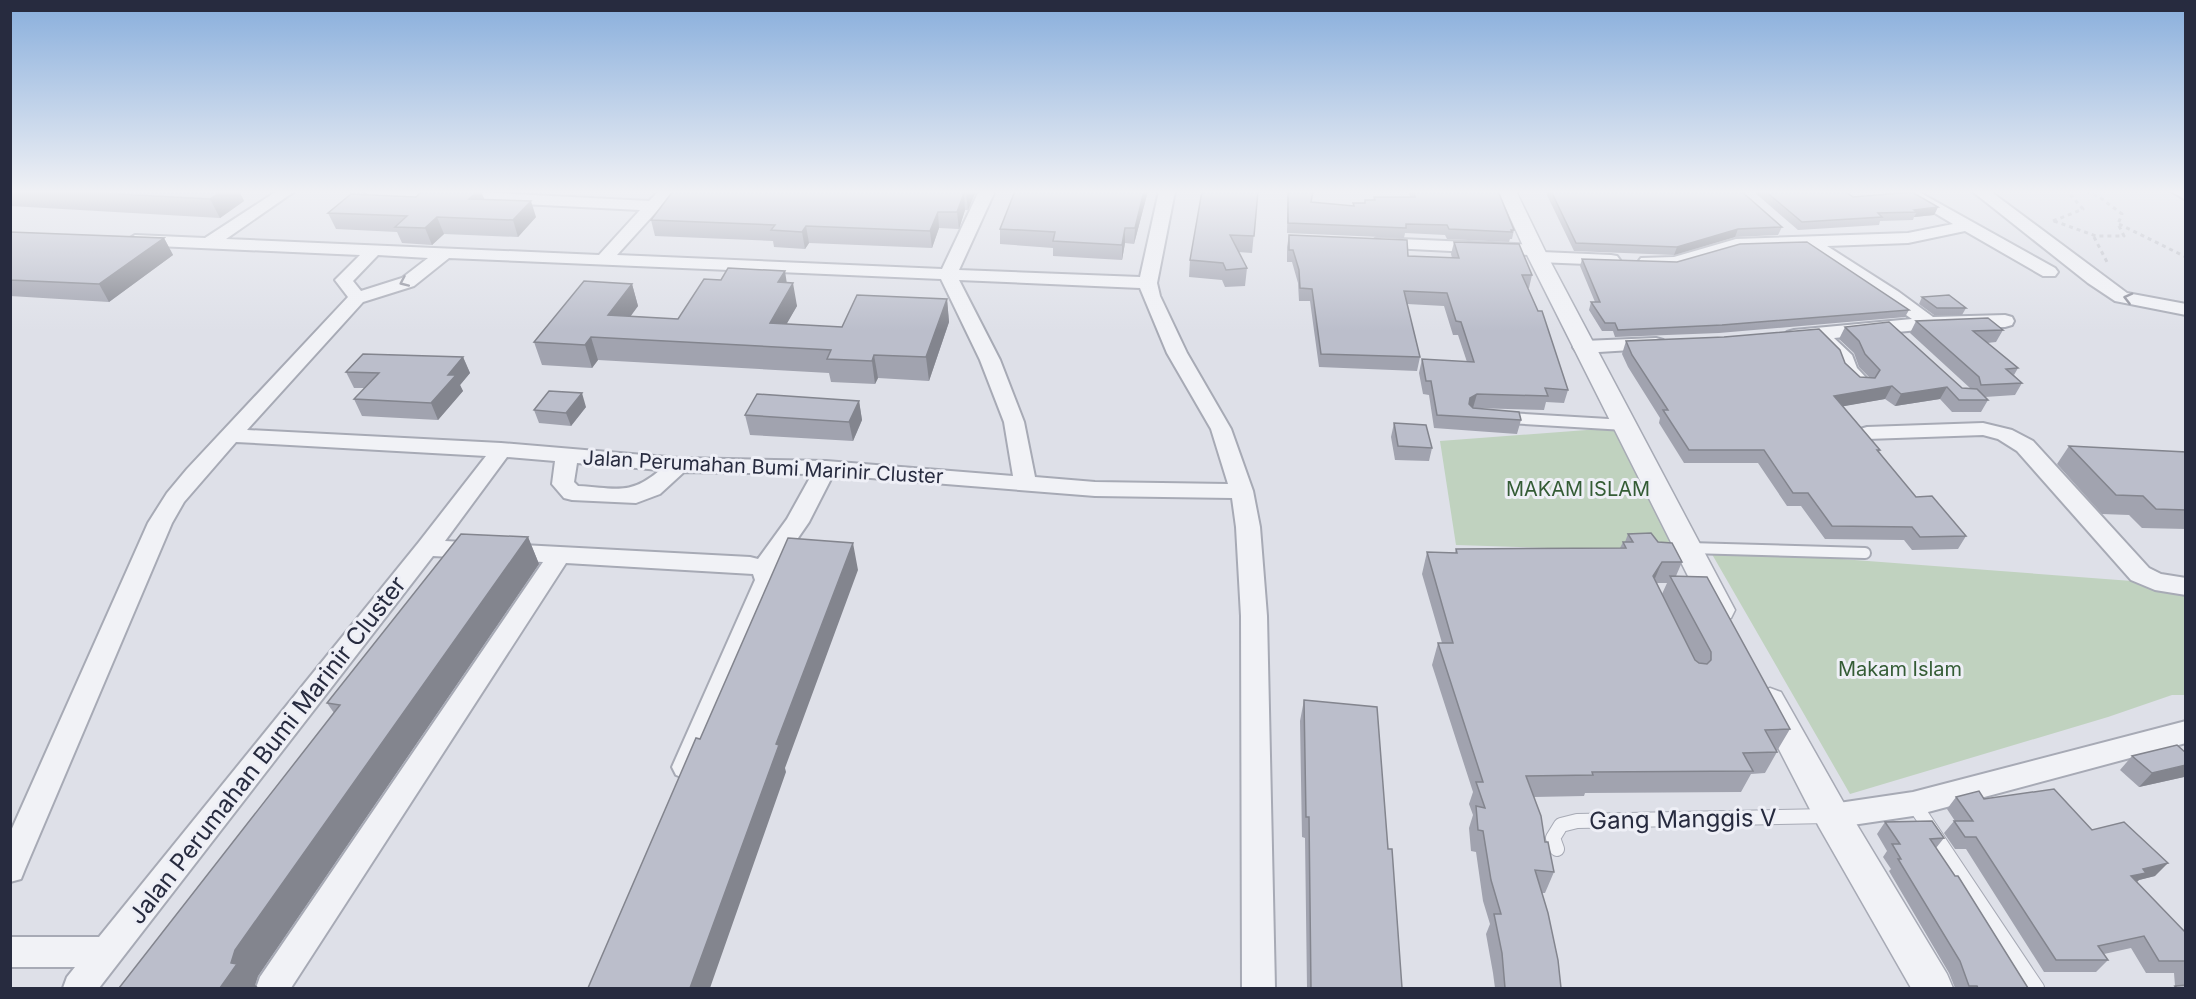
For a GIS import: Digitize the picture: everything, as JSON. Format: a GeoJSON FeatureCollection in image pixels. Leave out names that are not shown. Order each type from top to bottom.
{"type":"FeatureCollection","features":[{"type":"Feature","properties":{"kind":"street"},"geometry":{"type":"LineString","coordinates":[[209,243],[217,238]]}},
{"type":"Feature","properties":{"kind":"street"},"geometry":{"type":"LineString","coordinates":[[603,260],[624,238]]}},
{"type":"Feature","properties":{"kind":"street"},"geometry":{"type":"LineString","coordinates":[[948,275],[965,238]]}},
{"type":"Feature","properties":{"kind":"street"},"geometry":{"type":"LineString","coordinates":[[1157,238],[1148,283],[1151,296],[1177,353],[1221,429],[1242,491],[1248,527],[1254,616],[1259,988]]}},
{"type":"Feature","properties":{"kind":"street"},"geometry":{"type":"LineString","coordinates":[[1528,238],[1583,347],[1689,548],[1705,591],[1732,633]]}},
{"type":"Feature","properties":{"kind":"street"},"geometry":{"type":"LineString","coordinates":[[1798,238],[1893,296],[1929,323]]}},
{"type":"Feature","properties":{"kind":"street"},"geometry":{"type":"LineString","coordinates":[[1363,243],[1675,262],[1723,246],[1910,238]]}},
{"type":"Feature","properties":{"kind":"street"},"geometry":{"type":"LineString","coordinates":[[1988,238],[2049,272]]}},
{"type":"Feature","properties":{"kind":"street"},"geometry":{"type":"LineString","coordinates":[[2040,238],[2121,297],[2186,310]]}},
{"type":"Feature","properties":{"kind":"street"},"geometry":{"type":"LineString","coordinates":[[116,239],[1148,283]]}},
{"type":"Feature","properties":{"kind":"street"},"geometry":{"type":"LineString","coordinates":[[357,297],[344,280],[374,250]]}},
{"type":"Feature","properties":{"kind":"street"},"geometry":{"type":"LineString","coordinates":[[10,869],[160,523],[176,498],[229,435],[357,297],[408,282],[445,253]]}},
{"type":"Feature","properties":{"kind":"street"},"geometry":{"type":"LineString","coordinates":[[948,275],[990,360],[1014,422],[1025,483]]}},
{"type":"Feature","properties":{"kind":"street"},"geometry":{"type":"LineString","coordinates":[[1775,337],[1929,323],[2005,321]]}},
{"type":"Feature","properties":{"kind":"street"},"geometry":{"type":"LineString","coordinates":[[1890,327],[1906,343]]}},
{"type":"Feature","properties":{"kind":"street"},"geometry":{"type":"LineString","coordinates":[[1820,334],[1845,359],[1848,370],[1862,384]]}},
{"type":"Feature","properties":{"kind":"street"},"geometry":{"type":"LineString","coordinates":[[1583,347],[1674,343]]}},
{"type":"Feature","properties":{"kind":"street"},"geometry":{"type":"LineString","coordinates":[[1867,433],[1983,429],[2005,434],[2025,446],[2140,574],[2155,582],[2186,587]]}},
{"type":"Feature","properties":{"kind":"street","name":"Jalan Perumahan Bumi Marinir Cluster"},"geometry":{"type":"LineString","coordinates":[[229,435],[501,450],[679,465],[826,468],[1119,490],[1242,491]]}},
{"type":"Feature","properties":{"kind":"street","name":"Jalan Perumahan Bumi Marinir Cluster"},"geometry":{"type":"LineString","coordinates":[[79,988],[427,548],[501,450]]}},
{"type":"Feature","properties":{"kind":"street"},"geometry":{"type":"LineString","coordinates":[[567,456],[563,484],[566,490],[572,493],[636,496],[652,489],[679,465]]}},
{"type":"Feature","properties":{"kind":"street"},"geometry":{"type":"LineString","coordinates":[[764,569],[797,522],[826,468]]}},
{"type":"Feature","properties":{"kind":"street"},"geometry":{"type":"LineString","coordinates":[[427,548],[750,565],[764,569]]}},
{"type":"Feature","properties":{"kind":"street"},"geometry":{"type":"LineString","coordinates":[[272,988],[558,556]]}},
{"type":"Feature","properties":{"kind":"street"},"geometry":{"type":"LineString","coordinates":[[674,795],[767,580],[764,569]]}},
{"type":"Feature","properties":{"kind":"street"},"geometry":{"type":"LineString","coordinates":[[1755,674],[1832,816],[1933,988]]}},
{"type":"Feature","properties":{"kind":"street"},"geometry":{"type":"LineString","coordinates":[[1832,816],[1913,804],[2170,741]]}},
{"type":"Feature","properties":{"kind":"street"},"geometry":{"type":"LineString","coordinates":[[10,952],[108,952]]}},
{"type":"Feature","properties":{"kind":"lane"},"geometry":{"type":"LineString","coordinates":[[1493,417],[1625,425]]}},
{"type":"Feature","properties":{"kind":"lane"},"geometry":{"type":"LineString","coordinates":[[1689,548],[1865,553]]}},
{"type":"Feature","properties":{"kind":"lane"},"geometry":{"type":"LineString","coordinates":[[1913,804],[2037,988]]}},
{"type":"Feature","properties":{"kind":"lane","name":"Gang Manggis V"},"geometry":{"type":"LineString","coordinates":[[1557,849],[1553,838],[1561,825],[1577,821],[1832,816]]}},
{"type":"Feature","properties":{"kind":"path"},"geometry":{"type":"LineString","coordinates":[[2095,238],[2108,265]]}},
{"type":"Feature","properties":{"kind":"path"},"geometry":{"type":"LineString","coordinates":[[2146,238],[2186,257]]}},
{"type":"Feature","properties":{"kind":"green space","name":"MAKAM ISLAM"},"geometry":{"type":"Polygon","coordinates":[[[1613,428],[1677,552],[1456,545],[1440,441],[1613,428]]]}},
{"type":"Feature","properties":{"kind":"green space","name":"Makam Islam"},"geometry":{"type":"Polygon","coordinates":[[[1709,549],[2185,585],[2185,695],[2172,695],[2108,717],[1850,794],[1709,549]]]}},
{"type":"Feature","properties":{"kind":"building"},"geometry":{"type":"Polygon","coordinates":[[[10,238],[164,238],[99,284],[10,280],[10,238]]]}},
{"type":"Feature","properties":{"kind":"building"},"geometry":{"type":"Polygon","coordinates":[[[1054,238],[1123,238],[1122,245],[1053,241],[1054,238]]]}},
{"type":"Feature","properties":{"kind":"building"},"geometry":{"type":"Polygon","coordinates":[[[1194,238],[1231,238],[1247,268],[1226,270],[1223,263],[1190,260],[1194,238]]]}},
{"type":"Feature","properties":{"kind":"building"},"geometry":{"type":"Polygon","coordinates":[[[1289,238],[1407,240],[1408,256],[1459,258],[1454,242],[1519,244],[1532,275],[1522,275],[1538,311],[1542,311],[1568,390],[1545,388],[1548,396],[1477,394],[1470,398],[1469,404],[1473,408],[1519,412],[1521,420],[1437,415],[1431,381],[1426,381],[1422,359],[1474,362],[1461,322],[1456,321],[1447,293],[1404,291],[1420,357],[1321,354],[1312,289],[1300,288],[1299,270],[1293,250],[1289,250],[1289,238]]]}},
{"type":"Feature","properties":{"kind":"building"},"geometry":{"type":"Polygon","coordinates":[[[1573,238],[1709,238],[1677,247],[1576,243],[1573,238]]]}},
{"type":"Feature","properties":{"kind":"building"},"geometry":{"type":"Polygon","coordinates":[[[1807,242],[1909,310],[1722,325],[1618,330],[1615,323],[1605,323],[1591,302],[1600,302],[1582,259],[1677,262],[1740,244],[1807,242]]]}},
{"type":"Feature","properties":{"kind":"building"},"geometry":{"type":"Polygon","coordinates":[[[728,268],[785,271],[778,282],[793,283],[770,323],[842,327],[857,295],[947,299],[926,357],[874,355],[872,361],[827,359],[831,350],[591,337],[585,345],[534,342],[584,281],[632,284],[608,315],[678,319],[704,279],[721,280],[728,268]]]}},
{"type":"Feature","properties":{"kind":"building"},"geometry":{"type":"Polygon","coordinates":[[[1949,295],[1966,308],[1937,308],[1922,297],[1949,295]]]}},
{"type":"Feature","properties":{"kind":"building"},"geometry":{"type":"Polygon","coordinates":[[[1988,318],[2003,330],[1973,331],[2018,368],[2006,369],[2022,383],[1981,385],[1979,377],[1916,321],[1988,318]]]}},
{"type":"Feature","properties":{"kind":"building"},"geometry":{"type":"Polygon","coordinates":[[[1889,322],[1962,388],[1977,389],[1988,400],[1959,400],[1947,387],[1901,394],[1892,386],[1834,396],[1916,497],[1932,496],[1966,536],[1920,537],[1912,527],[1832,526],[1808,493],[1793,493],[1764,450],[1689,450],[1663,410],[1668,410],[1632,355],[1626,341],[1724,337],[1819,329],[1840,350],[1845,363],[1860,377],[1875,378],[1880,370],[1865,354],[1859,341],[1845,327],[1889,322]]]}},
{"type":"Feature","properties":{"kind":"building"},"geometry":{"type":"Polygon","coordinates":[[[363,354],[463,357],[448,375],[456,375],[431,403],[354,399],[379,373],[346,372],[363,354]]]}},
{"type":"Feature","properties":{"kind":"building"},"geometry":{"type":"Polygon","coordinates":[[[549,391],[582,393],[566,413],[534,410],[549,391]]]}},
{"type":"Feature","properties":{"kind":"building"},"geometry":{"type":"Polygon","coordinates":[[[757,394],[859,401],[849,422],[745,415],[757,394]]]}},
{"type":"Feature","properties":{"kind":"building"},"geometry":{"type":"Polygon","coordinates":[[[1394,423],[1426,425],[1432,448],[1398,446],[1394,423]]]}},
{"type":"Feature","properties":{"kind":"building"},"geometry":{"type":"Polygon","coordinates":[[[2069,446],[2186,452],[2186,510],[2156,509],[2143,496],[2116,495],[2069,446]]]}},
{"type":"Feature","properties":{"kind":"building"},"geometry":{"type":"Polygon","coordinates":[[[1651,533],[1658,542],[1672,543],[1682,562],[1662,562],[1653,576],[1695,660],[1707,664],[1711,660],[1711,652],[1670,576],[1707,577],[1790,729],[1765,730],[1777,752],[1743,753],[1753,771],[1592,772],[1593,775],[1526,776],[1541,816],[1545,842],[1548,842],[1554,872],[1535,870],[1548,913],[1558,960],[1561,988],[1505,988],[1502,953],[1494,914],[1501,914],[1491,880],[1483,831],[1478,830],[1476,806],[1485,808],[1476,782],[1483,782],[1438,643],[1453,643],[1427,552],[1457,553],[1456,549],[1626,548],[1623,542],[1633,542],[1628,534],[1651,533]]]}},
{"type":"Feature","properties":{"kind":"building"},"geometry":{"type":"Polygon","coordinates":[[[461,534],[528,537],[235,950],[231,963],[237,964],[220,988],[119,988],[340,705],[327,703],[461,534]]]}},
{"type":"Feature","properties":{"kind":"building"},"geometry":{"type":"Polygon","coordinates":[[[788,538],[853,543],[776,744],[779,745],[690,988],[588,988],[696,738],[700,739],[788,538]]]}},
{"type":"Feature","properties":{"kind":"building"},"geometry":{"type":"Polygon","coordinates":[[[1304,700],[1377,707],[1388,849],[1392,849],[1402,988],[1311,988],[1309,817],[1306,817],[1304,700]]]}},
{"type":"Feature","properties":{"kind":"building"},"geometry":{"type":"Polygon","coordinates":[[[2177,745],[2186,753],[2186,765],[2152,773],[2132,756],[2177,745]]]}},
{"type":"Feature","properties":{"kind":"building"},"geometry":{"type":"Polygon","coordinates":[[[2054,789],[2092,830],[2124,822],[2168,863],[2143,869],[2146,873],[2131,876],[2186,933],[2186,961],[2159,961],[2144,936],[2098,946],[2108,960],[2056,960],[1976,837],[1965,837],[1954,821],[1973,821],[1956,797],[1979,791],[1984,799],[2054,789]]]}},
{"type":"Feature","properties":{"kind":"building"},"geometry":{"type":"Polygon","coordinates":[[[1932,821],[1944,838],[1930,839],[1955,876],[1958,876],[2028,988],[1969,986],[1960,961],[1898,859],[1901,859],[1892,844],[1900,844],[1885,822],[1932,821]]]}},
{"type":"Feature","properties":{"kind":"building"},"geometry":{"type":"Polygon","coordinates":[[[2186,985],[2186,988],[2175,986],[2186,985]]]}}]}
